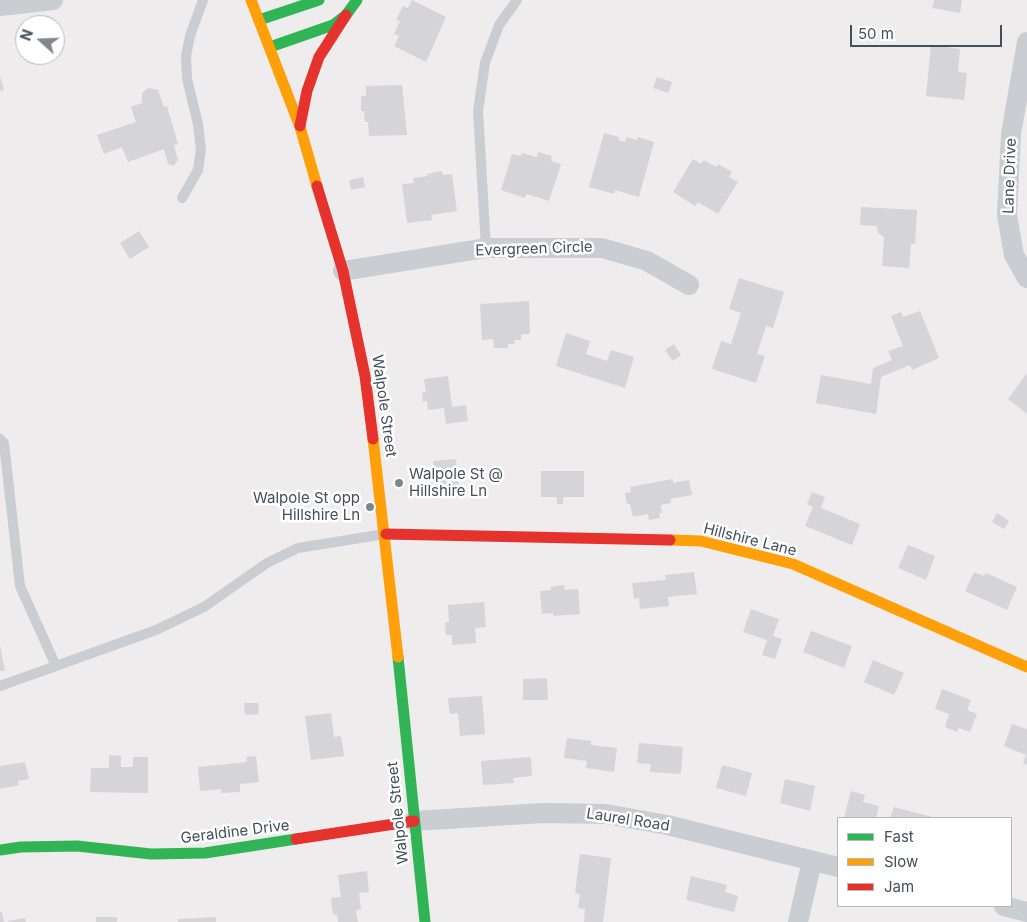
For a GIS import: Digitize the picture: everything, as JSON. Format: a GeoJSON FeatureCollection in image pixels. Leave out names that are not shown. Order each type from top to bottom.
{"type":"FeatureCollection","features":[{"type":"Feature","properties":{"kind":"main road","name":"Walpole Street"},"geometry":{"type":"LineString","coordinates":[[251,0],[300,127],[343,271],[365,376],[386,534],[424,922]]}},
{"type":"Feature","properties":{"kind":"main road"},"geometry":{"type":"LineString","coordinates":[[259,20],[319,0]]}},
{"type":"Feature","properties":{"kind":"main road"},"geometry":{"type":"LineString","coordinates":[[300,127],[307,91],[319,57],[357,0]]}},
{"type":"Feature","properties":{"kind":"main road"},"geometry":{"type":"LineString","coordinates":[[270,47],[323,30],[346,15]]}},
{"type":"Feature","properties":{"kind":"main road","name":"Hillshire Lane"},"geometry":{"type":"LineString","coordinates":[[386,534],[515,535],[709,543],[793,564],[1027,667]]}},
{"type":"Feature","properties":{"kind":"main road","name":"Geraldine Drive"},"geometry":{"type":"LineString","coordinates":[[0,850],[31,846],[77,846],[151,854],[205,853],[414,821]]}},
{"type":"Feature","properties":{"kind":"street"},"geometry":{"type":"LineString","coordinates":[[0,6],[53,0]]}},
{"type":"Feature","properties":{"kind":"street","name":"Lane Drive"},"geometry":{"type":"LineString","coordinates":[[1027,42],[1011,134],[1007,215],[1014,255],[1027,278]]}},
{"type":"Feature","properties":{"kind":"street","name":"Evergreen Circle"},"geometry":{"type":"LineString","coordinates":[[343,271],[486,248],[602,248],[647,262],[689,285]]}},
{"type":"Feature","properties":{"kind":"street","name":"Laurel Road"},"geometry":{"type":"LineString","coordinates":[[414,821],[449,817],[543,813],[606,814],[667,825],[837,867]]}},
{"type":"Feature","properties":{"kind":"street"},"geometry":{"type":"LineString","coordinates":[[798,922],[812,861]]}},
{"type":"Feature","properties":{"kind":"street"},"geometry":{"type":"LineString","coordinates":[[1008,907],[1027,912]]}},
{"type":"Feature","properties":{"kind":"lane"},"geometry":{"type":"LineString","coordinates":[[182,198],[198,170],[201,149],[198,124],[187,79],[186,56],[190,36],[203,0]]}},
{"type":"Feature","properties":{"kind":"lane"},"geometry":{"type":"LineString","coordinates":[[486,248],[478,111],[485,63],[499,25],[518,0]]}},
{"type":"Feature","properties":{"kind":"lane"},"geometry":{"type":"LineString","coordinates":[[0,439],[4,443],[20,586],[56,666]]}},
{"type":"Feature","properties":{"kind":"lane"},"geometry":{"type":"LineString","coordinates":[[0,686],[156,630],[204,607],[267,563],[298,548],[386,534]]}},
{"type":"Feature","properties":{"kind":"building"},"geometry":{"type":"Polygon","coordinates":[[[412,0],[446,17],[426,62],[394,46],[399,36],[394,34],[400,21],[396,20],[403,6],[408,8],[412,0]]]}},
{"type":"Feature","properties":{"kind":"building"},"geometry":{"type":"Polygon","coordinates":[[[934,0],[962,0],[960,13],[932,8],[934,0]]]}},
{"type":"Feature","properties":{"kind":"building"},"geometry":{"type":"Polygon","coordinates":[[[931,45],[960,49],[958,72],[967,73],[964,100],[926,96],[931,45]]]}},
{"type":"Feature","properties":{"kind":"building"},"geometry":{"type":"Polygon","coordinates":[[[0,76],[4,90],[0,91],[0,76]]]}},
{"type":"Feature","properties":{"kind":"building"},"geometry":{"type":"Polygon","coordinates":[[[657,77],[672,82],[668,93],[653,88],[657,77]]]}},
{"type":"Feature","properties":{"kind":"building"},"geometry":{"type":"Polygon","coordinates":[[[402,85],[407,135],[369,136],[368,122],[365,122],[364,111],[361,111],[361,96],[366,96],[366,86],[402,85]]]}},
{"type":"Feature","properties":{"kind":"building"},"geometry":{"type":"Polygon","coordinates":[[[148,88],[158,90],[164,107],[167,106],[178,144],[174,145],[178,160],[173,166],[168,164],[164,149],[128,162],[122,147],[104,154],[97,135],[136,122],[131,107],[142,103],[142,93],[148,88]]]}},
{"type":"Feature","properties":{"kind":"building"},"geometry":{"type":"Polygon","coordinates":[[[604,133],[619,137],[619,140],[625,142],[626,137],[637,140],[638,137],[654,142],[639,197],[615,190],[614,194],[589,187],[604,133]]]}},
{"type":"Feature","properties":{"kind":"building"},"geometry":{"type":"Polygon","coordinates":[[[538,152],[552,156],[551,161],[561,164],[549,201],[527,194],[525,198],[501,190],[512,154],[521,156],[522,153],[537,157],[538,152]]]}},
{"type":"Feature","properties":{"kind":"building"},"geometry":{"type":"Polygon","coordinates":[[[693,159],[701,164],[704,160],[716,167],[718,164],[732,172],[729,177],[738,182],[718,214],[698,202],[695,206],[673,192],[693,159]]]}},
{"type":"Feature","properties":{"kind":"building"},"geometry":{"type":"Polygon","coordinates":[[[442,171],[443,175],[452,174],[457,211],[431,215],[432,220],[407,223],[402,184],[414,183],[413,178],[428,176],[427,174],[442,171]]]}},
{"type":"Feature","properties":{"kind":"building"},"geometry":{"type":"Polygon","coordinates":[[[363,177],[365,187],[351,190],[349,180],[363,177]]]}},
{"type":"Feature","properties":{"kind":"building"},"geometry":{"type":"Polygon","coordinates":[[[861,207],[917,210],[915,244],[911,244],[909,268],[882,266],[884,237],[878,233],[877,226],[860,225],[861,207]]]}},
{"type":"Feature","properties":{"kind":"building"},"geometry":{"type":"Polygon","coordinates":[[[139,231],[149,247],[130,259],[120,243],[139,231]]]}},
{"type":"Feature","properties":{"kind":"building"},"geometry":{"type":"Polygon","coordinates":[[[739,278],[784,292],[773,328],[766,326],[757,354],[765,356],[756,383],[712,369],[721,341],[731,344],[741,313],[729,309],[739,278]]]}},
{"type":"Feature","properties":{"kind":"building"},"geometry":{"type":"Polygon","coordinates":[[[529,301],[530,334],[521,334],[521,340],[514,340],[515,344],[508,344],[508,348],[494,348],[493,339],[482,340],[480,304],[529,301]]]}},
{"type":"Feature","properties":{"kind":"building"},"geometry":{"type":"Polygon","coordinates":[[[920,311],[939,358],[912,370],[910,365],[881,377],[876,414],[816,403],[821,375],[871,384],[873,368],[892,360],[888,351],[903,346],[891,316],[901,312],[903,317],[920,311]]]}},
{"type":"Feature","properties":{"kind":"building"},"geometry":{"type":"Polygon","coordinates":[[[566,333],[590,341],[586,354],[607,361],[611,350],[634,357],[625,388],[556,366],[566,333]]]}},
{"type":"Feature","properties":{"kind":"building"},"geometry":{"type":"Polygon","coordinates":[[[674,344],[681,355],[673,361],[665,350],[674,344]]]}},
{"type":"Feature","properties":{"kind":"building"},"geometry":{"type":"Polygon","coordinates":[[[1027,373],[1027,414],[1008,399],[1027,373]]]}},
{"type":"Feature","properties":{"kind":"building"},"geometry":{"type":"Polygon","coordinates":[[[448,376],[452,407],[466,405],[468,421],[446,424],[444,408],[428,410],[427,401],[423,402],[422,393],[426,392],[424,379],[448,376]]]}},
{"type":"Feature","properties":{"kind":"building"},"geometry":{"type":"Polygon","coordinates":[[[456,459],[460,497],[449,498],[448,492],[436,493],[433,461],[456,459]]]}},
{"type":"Feature","properties":{"kind":"building"},"geometry":{"type":"Polygon","coordinates":[[[541,471],[584,471],[584,497],[563,497],[563,504],[557,504],[557,497],[541,497],[541,471]]]}},
{"type":"Feature","properties":{"kind":"building"},"geometry":{"type":"Polygon","coordinates":[[[673,479],[673,483],[689,480],[692,495],[670,499],[671,503],[661,505],[662,513],[659,513],[660,518],[649,520],[648,514],[633,517],[630,504],[627,504],[625,493],[631,492],[630,487],[673,479]]]}},
{"type":"Feature","properties":{"kind":"building"},"geometry":{"type":"Polygon","coordinates":[[[812,492],[825,497],[821,508],[860,524],[852,545],[805,526],[813,507],[807,504],[812,492]]]}},
{"type":"Feature","properties":{"kind":"building"},"geometry":{"type":"Polygon","coordinates":[[[997,513],[1009,521],[1004,529],[992,522],[997,513]]]}},
{"type":"Feature","properties":{"kind":"building"},"geometry":{"type":"Polygon","coordinates":[[[908,545],[935,556],[926,580],[898,568],[908,545]]]}},
{"type":"Feature","properties":{"kind":"building"},"geometry":{"type":"Polygon","coordinates":[[[694,572],[697,594],[668,597],[669,606],[640,609],[639,598],[634,599],[632,583],[666,580],[665,575],[694,572]]]}},
{"type":"Feature","properties":{"kind":"building"},"geometry":{"type":"Polygon","coordinates":[[[974,572],[984,576],[986,573],[1017,587],[1007,610],[965,591],[974,572]]]}},
{"type":"Feature","properties":{"kind":"building"},"geometry":{"type":"Polygon","coordinates":[[[564,585],[565,590],[578,589],[580,614],[553,616],[553,613],[542,614],[540,591],[551,590],[551,587],[564,585]]]}},
{"type":"Feature","properties":{"kind":"building"},"geometry":{"type":"Polygon","coordinates":[[[484,602],[486,627],[475,628],[476,643],[452,645],[452,635],[446,635],[445,622],[449,622],[448,605],[484,602]]]}},
{"type":"Feature","properties":{"kind":"building"},"geometry":{"type":"Polygon","coordinates":[[[751,609],[779,619],[773,636],[782,639],[775,659],[762,655],[767,640],[743,632],[751,609]]]}},
{"type":"Feature","properties":{"kind":"building"},"geometry":{"type":"Polygon","coordinates":[[[811,631],[852,646],[844,668],[803,652],[811,631]]]}},
{"type":"Feature","properties":{"kind":"building"},"geometry":{"type":"Polygon","coordinates":[[[0,645],[5,671],[0,671],[0,645]]]}},
{"type":"Feature","properties":{"kind":"building"},"geometry":{"type":"Polygon","coordinates":[[[873,660],[904,673],[894,695],[864,682],[873,660]]]}},
{"type":"Feature","properties":{"kind":"building"},"geometry":{"type":"Polygon","coordinates":[[[547,678],[548,700],[523,700],[523,679],[547,678]]]}},
{"type":"Feature","properties":{"kind":"building"},"geometry":{"type":"Polygon","coordinates":[[[942,689],[971,700],[967,710],[977,714],[970,732],[959,728],[957,732],[945,727],[949,714],[935,709],[942,689]]]}},
{"type":"Feature","properties":{"kind":"building"},"geometry":{"type":"Polygon","coordinates":[[[482,696],[485,734],[460,736],[458,713],[450,714],[448,698],[482,696]]]}},
{"type":"Feature","properties":{"kind":"building"},"geometry":{"type":"Polygon","coordinates":[[[244,703],[258,703],[259,714],[245,715],[244,703]]]}},
{"type":"Feature","properties":{"kind":"building"},"geometry":{"type":"Polygon","coordinates":[[[331,713],[334,737],[341,736],[344,756],[311,760],[305,716],[331,713]]]}},
{"type":"Feature","properties":{"kind":"building"},"geometry":{"type":"Polygon","coordinates":[[[1012,724],[1027,729],[1027,765],[1023,763],[1026,755],[1004,746],[1012,724]]]}},
{"type":"Feature","properties":{"kind":"building"},"geometry":{"type":"Polygon","coordinates":[[[567,738],[591,741],[591,745],[617,748],[614,772],[586,768],[587,761],[564,758],[567,738]]]}},
{"type":"Feature","properties":{"kind":"building"},"geometry":{"type":"Polygon","coordinates":[[[639,743],[683,747],[681,774],[650,772],[651,764],[637,763],[639,743]]]}},
{"type":"Feature","properties":{"kind":"building"},"geometry":{"type":"Polygon","coordinates":[[[109,755],[121,756],[121,767],[133,767],[133,757],[148,757],[148,793],[90,792],[91,768],[109,768],[109,755]]]}},
{"type":"Feature","properties":{"kind":"building"},"geometry":{"type":"Polygon","coordinates":[[[256,756],[259,782],[240,784],[240,792],[221,793],[221,789],[200,791],[198,767],[247,762],[246,757],[256,756]]]}},
{"type":"Feature","properties":{"kind":"building"},"geometry":{"type":"Polygon","coordinates":[[[531,757],[532,776],[513,778],[514,783],[483,785],[481,761],[531,757]]]}},
{"type":"Feature","properties":{"kind":"building"},"geometry":{"type":"Polygon","coordinates":[[[25,762],[29,779],[18,781],[19,785],[0,789],[0,766],[25,762]]]}},
{"type":"Feature","properties":{"kind":"building"},"geometry":{"type":"Polygon","coordinates":[[[722,765],[752,773],[746,796],[716,788],[722,765]]]}},
{"type":"Feature","properties":{"kind":"building"},"geometry":{"type":"Polygon","coordinates":[[[785,779],[815,786],[810,811],[780,803],[785,779]]]}},
{"type":"Feature","properties":{"kind":"building"},"geometry":{"type":"Polygon","coordinates":[[[851,791],[865,795],[863,802],[879,806],[876,817],[844,817],[851,791]]]}},
{"type":"Feature","properties":{"kind":"building"},"geometry":{"type":"Polygon","coordinates":[[[894,807],[932,817],[890,817],[894,807]]]}},
{"type":"Feature","properties":{"kind":"building"},"geometry":{"type":"Polygon","coordinates":[[[580,854],[611,858],[603,922],[584,922],[585,909],[578,908],[580,894],[575,893],[580,854]]]}},
{"type":"Feature","properties":{"kind":"building"},"geometry":{"type":"Polygon","coordinates":[[[367,871],[369,892],[359,893],[361,909],[356,910],[358,922],[338,922],[337,914],[333,915],[331,898],[341,897],[338,875],[367,871]]]}},
{"type":"Feature","properties":{"kind":"building"},"geometry":{"type":"Polygon","coordinates":[[[691,876],[727,885],[725,892],[738,896],[734,912],[686,900],[691,876]]]}},
{"type":"Feature","properties":{"kind":"building"},"geometry":{"type":"Polygon","coordinates":[[[0,912],[2,912],[4,922],[0,922],[0,912]]]}},
{"type":"Feature","properties":{"kind":"building"},"geometry":{"type":"Polygon","coordinates":[[[96,917],[117,917],[117,922],[96,922],[96,917]]]}},
{"type":"Feature","properties":{"kind":"building"},"geometry":{"type":"Polygon","coordinates":[[[216,917],[216,922],[178,922],[178,919],[216,917]]]}},
{"type":"Feature","properties":{"kind":"building"},"geometry":{"type":"Polygon","coordinates":[[[25,918],[26,922],[8,922],[8,921],[25,918]]]}},
{"type":"Feature","properties":{"kind":"traffic: fast"},"geometry":{"type":"LineString","coordinates":[[259,20],[319,0]]}},
{"type":"Feature","properties":{"kind":"traffic: fast"},"geometry":{"type":"LineString","coordinates":[[270,47],[333,25],[346,15],[357,0]]}},
{"type":"Feature","properties":{"kind":"traffic: fast"},"geometry":{"type":"LineString","coordinates":[[398,657],[425,922]]}},
{"type":"Feature","properties":{"kind":"traffic: fast"},"geometry":{"type":"LineString","coordinates":[[0,850],[21,847],[77,846],[151,854],[205,853],[296,839]]}},
{"type":"Feature","properties":{"kind":"traffic: slow"},"geometry":{"type":"LineString","coordinates":[[251,0],[300,127],[317,186]]}},
{"type":"Feature","properties":{"kind":"traffic: slow"},"geometry":{"type":"LineString","coordinates":[[373,439],[398,657]]}},
{"type":"Feature","properties":{"kind":"traffic: slow"},"geometry":{"type":"LineString","coordinates":[[670,540],[701,541],[793,564],[1027,667]]}},
{"type":"Feature","properties":{"kind":"traffic: jam"},"geometry":{"type":"LineString","coordinates":[[300,126],[307,91],[319,57],[346,15]]}},
{"type":"Feature","properties":{"kind":"traffic: jam"},"geometry":{"type":"LineString","coordinates":[[317,186],[343,271],[365,376],[373,439]]}},
{"type":"Feature","properties":{"kind":"traffic: jam"},"geometry":{"type":"LineString","coordinates":[[386,534],[670,540]]}},
{"type":"Feature","properties":{"kind":"traffic: jam"},"geometry":{"type":"LineString","coordinates":[[296,839],[414,821]]}},
{"type":"Feature","properties":{"kind":"place","name":"Walpole St @ Hillshire Ln"},"geometry":{"type":"Point","coordinates":[399,483]}},
{"type":"Feature","properties":{"kind":"place","name":"Walpole St opp Hillshire Ln"},"geometry":{"type":"Point","coordinates":[370,507]}}]}
